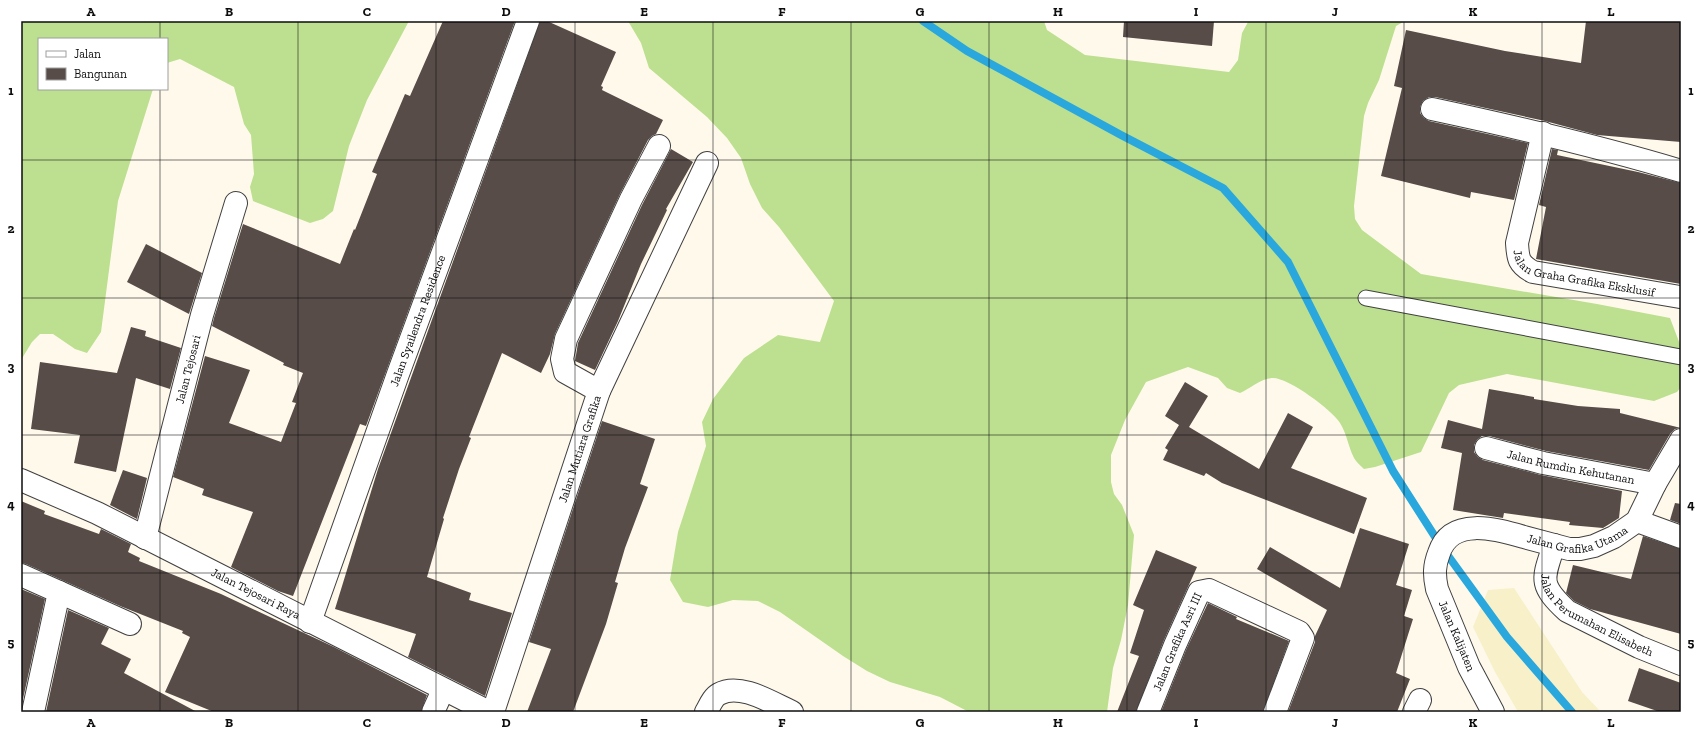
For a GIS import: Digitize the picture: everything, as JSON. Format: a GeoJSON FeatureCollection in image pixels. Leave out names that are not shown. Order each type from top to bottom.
{"type":"FeatureCollection","features":[{"type":"Feature","properties":{"kind":"street","name":"Jalan Syailendra Residence"},"geometry":{"type":"LineString","coordinates":[[310,622],[398,374],[528,21]]}},
{"type":"Feature","properties":{"kind":"street"},"geometry":{"type":"LineString","coordinates":[[1432,109],[1543,133],[1628,155],[1681,171]]}},
{"type":"Feature","properties":{"kind":"street","name":"Jalan Graha Grafika Eksklusif"},"geometry":{"type":"LineString","coordinates":[[1543,133],[1516,243],[1518,258],[1524,267],[1533,272],[1680,297]]}},
{"type":"Feature","properties":{"kind":"street","name":"Jalan Mutiara Grafika"},"geometry":{"type":"LineString","coordinates":[[493,712],[599,391],[565,372],[562,359],[566,339],[631,199],[659,146]]}},
{"type":"Feature","properties":{"kind":"street"},"geometry":{"type":"LineString","coordinates":[[599,391],[707,163]]}},
{"type":"Feature","properties":{"kind":"street","name":"Jalan Tejosari"},"geometry":{"type":"LineString","coordinates":[[145,538],[202,315],[236,203]]}},
{"type":"Feature","properties":{"kind":"street","name":"Jalan Grafika Utama"},"geometry":{"type":"LineString","coordinates":[[1438,556],[1442,543],[1455,533],[1476,528],[1491,529],[1568,549],[1580,549],[1594,546],[1614,537],[1637,521],[1655,484],[1681,440]]}},
{"type":"Feature","properties":{"kind":"street","name":"Jalan Rumdin Kehutanan"},"geometry":{"type":"LineString","coordinates":[[1486,448],[1543,463],[1655,484]]}},
{"type":"Feature","properties":{"kind":"street","name":"Jalan Tejosari Raya"},"geometry":{"type":"LineString","coordinates":[[21,480],[97,513],[443,690],[489,712]]}},
{"type":"Feature","properties":{"kind":"street"},"geometry":{"type":"LineString","coordinates":[[1637,521],[1681,537]]}},
{"type":"Feature","properties":{"kind":"street","name":"Jalan Perumahan Elisabeth"},"geometry":{"type":"LineString","coordinates":[[1554,545],[1544,576],[1551,594],[1557,602],[1567,611],[1633,644],[1681,664]]}},
{"type":"Feature","properties":{"kind":"street","name":"Jalan Kalijaten"},"geometry":{"type":"LineString","coordinates":[[1438,556],[1434,565],[1434,575],[1437,589],[1469,667],[1493,712]]}},
{"type":"Feature","properties":{"kind":"street"},"geometry":{"type":"LineString","coordinates":[[21,575],[130,624]]}},
{"type":"Feature","properties":{"kind":"street","name":"Jalan Grafika Asri III"},"geometry":{"type":"LineString","coordinates":[[1148,712],[1175,645],[1199,592],[1209,590],[1299,632],[1303,638],[1275,712]]}},
{"type":"Feature","properties":{"kind":"street"},"geometry":{"type":"LineString","coordinates":[[33,712],[59,592]]}},
{"type":"Feature","properties":{"kind":"street"},"geometry":{"type":"LineString","coordinates":[[433,712],[443,690]]}},
{"type":"Feature","properties":{"kind":"street"},"geometry":{"type":"LineString","coordinates":[[706,712],[717,695],[730,690],[744,691],[792,712]]}},
{"type":"Feature","properties":{"kind":"lane"},"geometry":{"type":"LineString","coordinates":[[1366,298],[1681,356]]}},
{"type":"Feature","properties":{"kind":"shaded area"},"geometry":{"type":"Polygon","coordinates":[[[1514,588],[1582,692],[1601,712],[1518,712],[1495,672],[1473,627],[1488,590],[1514,588]]]}},
{"type":"Feature","properties":{"kind":"green space"},"geometry":{"type":"Polygon","coordinates":[[[21,21],[409,21],[367,100],[349,146],[333,211],[323,219],[310,223],[253,201],[250,187],[254,174],[251,135],[244,124],[234,87],[180,59],[168,63],[168,38],[38,38],[38,90],[153,90],[118,201],[101,332],[87,353],[75,349],[53,334],[40,334],[32,342],[21,360],[21,21]]]}},
{"type":"Feature","properties":{"kind":"green space"},"geometry":{"type":"Polygon","coordinates":[[[628,21],[1044,21],[1047,30],[1085,55],[1229,72],[1238,60],[1242,33],[1248,22],[1405,21],[1396,26],[1379,80],[1368,103],[1364,116],[1354,206],[1355,219],[1362,230],[1421,274],[1670,318],[1681,347],[1681,387],[1677,392],[1654,401],[1507,374],[1459,385],[1449,393],[1421,452],[1375,467],[1364,469],[1354,458],[1342,427],[1335,417],[1310,396],[1280,379],[1269,378],[1240,393],[1227,388],[1218,378],[1188,367],[1146,382],[1125,420],[1111,455],[1111,482],[1114,494],[1122,505],[1134,535],[1128,605],[1121,640],[1113,668],[1107,712],[969,712],[940,697],[890,682],[867,671],[780,612],[758,601],[733,600],[708,607],[683,602],[670,580],[678,532],[706,446],[702,422],[713,399],[744,358],[778,335],[820,342],[834,301],[779,227],[762,208],[750,184],[741,158],[727,138],[707,117],[649,68],[641,43],[628,21]]]}},
{"type":"Feature","properties":{"kind":"building"},"geometry":{"type":"Polygon","coordinates":[[[443,21],[515,21],[366,426],[360,424],[293,596],[278,591],[231,567],[253,512],[202,495],[204,489],[173,477],[205,356],[250,370],[229,423],[281,442],[296,403],[292,402],[303,373],[283,365],[284,363],[212,326],[214,318],[243,224],[340,264],[377,174],[372,172],[405,94],[410,96],[443,21]]]}},
{"type":"Feature","properties":{"kind":"building"},"geometry":{"type":"Polygon","coordinates":[[[540,21],[547,21],[616,52],[601,86],[603,87],[602,90],[663,120],[656,134],[648,140],[620,194],[555,334],[550,354],[541,373],[502,353],[469,437],[471,438],[443,518],[444,519],[427,577],[471,593],[469,600],[512,613],[485,696],[408,657],[416,634],[335,609],[378,469],[540,21]]]}},
{"type":"Feature","properties":{"kind":"building"},"geometry":{"type":"Polygon","coordinates":[[[1124,21],[1214,21],[1212,46],[1123,37],[1124,21]]]}},
{"type":"Feature","properties":{"kind":"building"},"geometry":{"type":"Polygon","coordinates":[[[1586,21],[1681,21],[1681,142],[1597,135],[1545,121],[1435,97],[1429,97],[1423,101],[1420,107],[1420,113],[1429,121],[1528,143],[1514,200],[1471,192],[1470,198],[1381,176],[1402,88],[1394,86],[1406,30],[1505,51],[1581,63],[1586,21]]]}},
{"type":"Feature","properties":{"kind":"building"},"geometry":{"type":"Polygon","coordinates":[[[671,149],[693,162],[666,209],[667,210],[641,264],[618,321],[595,370],[575,361],[578,343],[642,205],[671,149]]]}},
{"type":"Feature","properties":{"kind":"building"},"geometry":{"type":"Polygon","coordinates":[[[1552,149],[1558,150],[1557,155],[1638,172],[1681,183],[1681,284],[1536,259],[1546,207],[1539,205],[1552,149]]]}},
{"type":"Feature","properties":{"kind":"building"},"geometry":{"type":"Polygon","coordinates":[[[146,244],[202,273],[189,314],[127,282],[146,244]]]}},
{"type":"Feature","properties":{"kind":"building"},"geometry":{"type":"Polygon","coordinates":[[[131,327],[146,331],[145,336],[181,348],[170,389],[136,378],[116,472],[74,463],[80,435],[31,429],[40,362],[117,373],[131,327]]]}},
{"type":"Feature","properties":{"kind":"building"},"geometry":{"type":"Polygon","coordinates":[[[1185,382],[1208,396],[1189,427],[1259,469],[1288,413],[1313,427],[1291,468],[1367,498],[1354,534],[1222,483],[1206,473],[1204,476],[1163,460],[1168,450],[1165,448],[1179,425],[1165,416],[1185,382]]]}},
{"type":"Feature","properties":{"kind":"building"},"geometry":{"type":"Polygon","coordinates":[[[1489,389],[1534,397],[1534,399],[1578,406],[1620,409],[1620,413],[1681,428],[1675,429],[1670,434],[1649,470],[1546,451],[1489,436],[1482,436],[1477,440],[1474,445],[1474,452],[1483,460],[1541,475],[1622,491],[1619,518],[1603,528],[1569,525],[1570,522],[1504,513],[1503,518],[1453,510],[1462,453],[1441,448],[1448,420],[1482,429],[1489,389]]]}},
{"type":"Feature","properties":{"kind":"building"},"geometry":{"type":"Polygon","coordinates":[[[602,421],[655,439],[640,484],[648,487],[625,548],[615,582],[618,583],[606,624],[573,712],[527,712],[551,649],[529,642],[602,421]]]}},
{"type":"Feature","properties":{"kind":"building"},"geometry":{"type":"Polygon","coordinates":[[[123,470],[147,478],[137,519],[110,505],[123,470]]]}},
{"type":"Feature","properties":{"kind":"building"},"geometry":{"type":"Polygon","coordinates":[[[21,501],[45,511],[44,514],[99,534],[101,529],[131,544],[128,552],[140,558],[139,561],[221,594],[334,647],[427,695],[421,712],[214,712],[165,692],[190,637],[182,633],[183,631],[120,606],[21,563],[21,501]]]}},
{"type":"Feature","properties":{"kind":"building"},"geometry":{"type":"Polygon","coordinates":[[[1675,503],[1681,504],[1681,524],[1670,520],[1675,503]]]}},
{"type":"Feature","properties":{"kind":"building"},"geometry":{"type":"Polygon","coordinates":[[[1360,528],[1409,544],[1396,585],[1412,590],[1404,616],[1413,619],[1396,673],[1410,679],[1397,712],[1288,712],[1315,642],[1315,636],[1327,610],[1257,569],[1270,547],[1340,588],[1360,528]]]}},
{"type":"Feature","properties":{"kind":"building"},"geometry":{"type":"Polygon","coordinates":[[[1643,536],[1681,549],[1681,634],[1590,609],[1574,601],[1566,593],[1573,565],[1631,579],[1643,536]]]}},
{"type":"Feature","properties":{"kind":"building"},"geometry":{"type":"Polygon","coordinates":[[[1156,550],[1197,567],[1164,640],[1136,712],[1117,712],[1139,656],[1130,653],[1144,610],[1133,605],[1156,550]]]}},
{"type":"Feature","properties":{"kind":"building"},"geometry":{"type":"Polygon","coordinates":[[[21,589],[45,599],[21,708],[21,589]]]}},
{"type":"Feature","properties":{"kind":"building"},"geometry":{"type":"Polygon","coordinates":[[[1208,603],[1237,617],[1236,619],[1289,641],[1263,712],[1161,712],[1186,650],[1208,603]]]}},
{"type":"Feature","properties":{"kind":"building"},"geometry":{"type":"Polygon","coordinates":[[[68,610],[109,628],[101,644],[131,659],[124,673],[197,712],[46,712],[68,610]]]}},
{"type":"Feature","properties":{"kind":"building"},"geometry":{"type":"Polygon","coordinates":[[[1639,668],[1681,683],[1681,712],[1660,712],[1628,701],[1639,668]]]}},
{"type":"Feature","properties":{"kind":"waterway"},"geometry":{"type":"LineString","coordinates":[[923,21],[967,51],[1121,135],[1223,188],[1288,262],[1393,471],[1441,546],[1507,637],[1572,712]]}}]}
